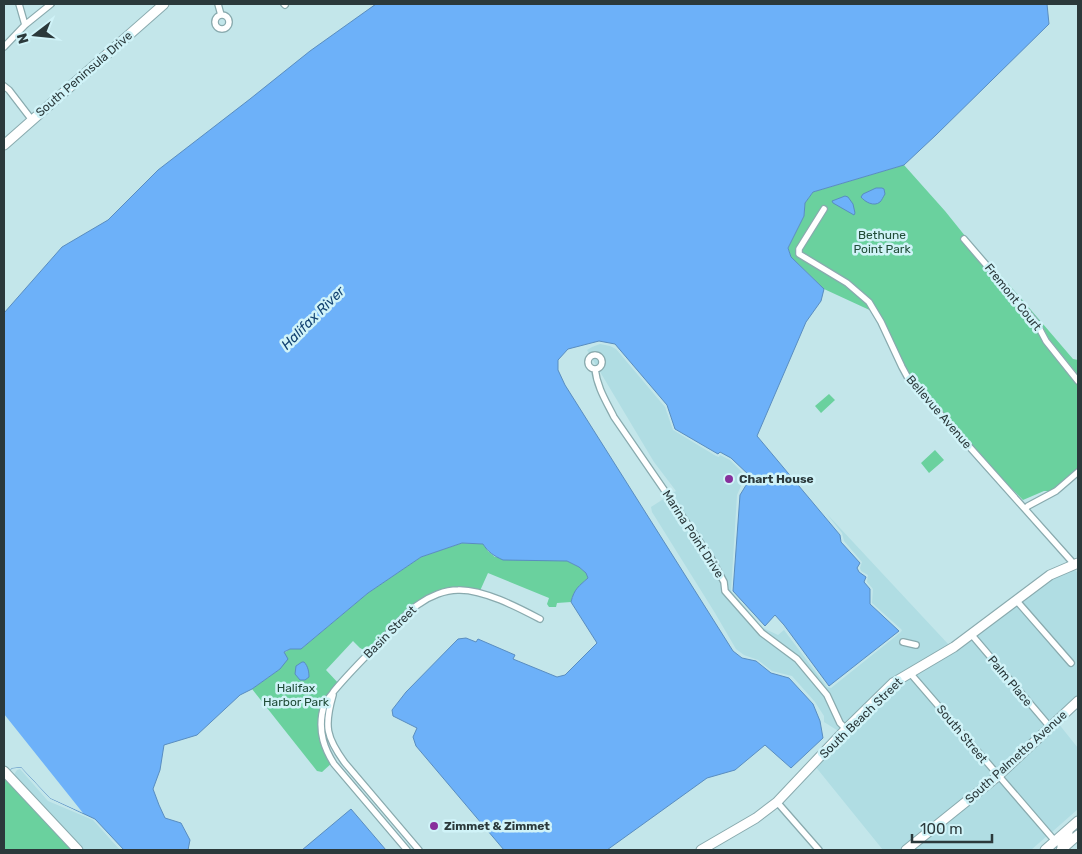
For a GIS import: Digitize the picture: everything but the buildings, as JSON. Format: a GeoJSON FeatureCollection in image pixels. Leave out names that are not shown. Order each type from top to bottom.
{"type":"FeatureCollection","features":[{"type":"Feature","properties":{"kind":"street"},"geometry":{"type":"LineString","coordinates":[[19,4],[25,25]]}},
{"type":"Feature","properties":{"kind":"street"},"geometry":{"type":"LineString","coordinates":[[4,46],[25,25],[51,4]]}},
{"type":"Feature","properties":{"kind":"street","name":"South Peninsula Drive"},"geometry":{"type":"LineString","coordinates":[[4,144],[164,4]]}},
{"type":"Feature","properties":{"kind":"street"},"geometry":{"type":"LineString","coordinates":[[218,4],[221,15]]}},
{"type":"Feature","properties":{"kind":"street"},"geometry":{"type":"LineString","coordinates":[[4,81],[6,88],[32,120]]}},
{"type":"Feature","properties":{"kind":"street","name":"Bellevue Avenue"},"geometry":{"type":"LineString","coordinates":[[824,208],[799,249],[799,254],[847,283],[869,302],[882,322],[908,378],[1077,565]]}},
{"type":"Feature","properties":{"kind":"street","name":"Fremont Court"},"geometry":{"type":"LineString","coordinates":[[964,239],[1037,324],[1046,341],[1078,381]]}},
{"type":"Feature","properties":{"kind":"street","name":"Marina Point Drive"},"geometry":{"type":"LineString","coordinates":[[595,369],[596,380],[614,417],[711,558],[724,582],[724,591],[762,633],[797,659],[827,695],[840,723],[846,729]]}},
{"type":"Feature","properties":{"kind":"street"},"geometry":{"type":"LineString","coordinates":[[1025,509],[1056,491],[1078,472]]}},
{"type":"Feature","properties":{"kind":"street","name":"South Beach Street"},"geometry":{"type":"LineString","coordinates":[[701,850],[756,818],[777,802],[846,729],[893,683],[954,646],[1050,575],[1077,565]]}},
{"type":"Feature","properties":{"kind":"street","name":"Basin Street"},"geometry":{"type":"LineString","coordinates":[[407,850],[334,764],[327,752],[321,732],[324,703],[349,674],[418,604],[431,597],[458,590],[472,591],[516,607],[540,619]]}},
{"type":"Feature","properties":{"kind":"street"},"geometry":{"type":"LineString","coordinates":[[1016,600],[1071,662]]}},
{"type":"Feature","properties":{"kind":"street","name":"Palm Place"},"geometry":{"type":"LineString","coordinates":[[971,634],[1050,727]]}},
{"type":"Feature","properties":{"kind":"street"},"geometry":{"type":"LineString","coordinates":[[903,642],[916,645]]}},
{"type":"Feature","properties":{"kind":"street","name":"South Street"},"geometry":{"type":"LineString","coordinates":[[910,672],[1059,848]]}},
{"type":"Feature","properties":{"kind":"street","name":"Basin Street"},"geometry":{"type":"LineString","coordinates":[[335,691],[327,718],[330,741],[341,759],[419,850]]}},
{"type":"Feature","properties":{"kind":"street","name":"South Palmetto Avenue"},"geometry":{"type":"LineString","coordinates":[[906,850],[998,776],[1078,701]]}},
{"type":"Feature","properties":{"kind":"street"},"geometry":{"type":"LineString","coordinates":[[334,764],[341,759]]}},
{"type":"Feature","properties":{"kind":"street"},"geometry":{"type":"LineString","coordinates":[[4,771],[78,850]]}},
{"type":"Feature","properties":{"kind":"street"},"geometry":{"type":"LineString","coordinates":[[366,802],[373,796]]}},
{"type":"Feature","properties":{"kind":"street"},"geometry":{"type":"LineString","coordinates":[[777,802],[819,850]]}},
{"type":"Feature","properties":{"kind":"street"},"geometry":{"type":"LineString","coordinates":[[1059,848],[1070,828],[1078,821]]}},
{"type":"Feature","properties":{"kind":"street"},"geometry":{"type":"LineString","coordinates":[[399,841],[406,834]]}},
{"type":"Feature","properties":{"kind":"street"},"geometry":{"type":"LineString","coordinates":[[1045,850],[1059,848],[1078,835]]}},
{"type":"Feature","properties":{"kind":"shaded area"},"geometry":{"type":"Polygon","coordinates":[[[600,344],[616,349],[665,407],[673,430],[716,456],[719,457],[720,455],[730,460],[747,477],[737,495],[731,591],[763,628],[778,635],[784,630],[827,687],[831,688],[902,630],[872,603],[873,589],[867,582],[868,575],[861,571],[862,562],[844,541],[842,533],[826,513],[949,645],[911,669],[846,725],[842,721],[830,694],[800,658],[764,631],[728,590],[727,581],[711,553],[706,556],[721,583],[722,592],[759,634],[795,661],[825,697],[837,724],[842,729],[840,732],[824,722],[824,716],[815,702],[792,676],[772,671],[758,660],[744,655],[736,649],[652,512],[651,507],[676,491],[654,462],[587,350],[600,344]]]}},
{"type":"Feature","properties":{"kind":"shaded area"},"geometry":{"type":"Polygon","coordinates":[[[1073,568],[1078,573],[1078,697],[1050,723],[975,635],[1015,604],[1071,666],[1075,663],[1020,601],[1052,577],[1073,568]]]}},
{"type":"Feature","properties":{"kind":"shaded area"},"geometry":{"type":"Polygon","coordinates":[[[970,638],[1045,727],[998,771],[915,674],[970,638]]]}},
{"type":"Feature","properties":{"kind":"shaded area"},"geometry":{"type":"Polygon","coordinates":[[[910,678],[993,775],[902,850],[883,850],[815,766],[854,725],[910,678]]]}},
{"type":"Feature","properties":{"kind":"shaded area"},"geometry":{"type":"Polygon","coordinates":[[[1058,723],[1078,748],[1078,809],[1052,832],[1002,776],[1058,723]]]}},
{"type":"Feature","properties":{"kind":"shaded area"},"geometry":{"type":"Polygon","coordinates":[[[20,769],[48,801],[93,820],[120,850],[82,850],[13,776],[20,769]]]}},
{"type":"Feature","properties":{"kind":"shaded area"},"geometry":{"type":"Polygon","coordinates":[[[997,780],[1047,836],[1031,850],[911,850],[997,780]]]}},
{"type":"Feature","properties":{"kind":"green space","name":"Bethune Point Park"},"geometry":{"type":"Polygon","coordinates":[[[904,165],[945,211],[1078,380],[1078,472],[1056,491],[1044,491],[1023,500],[963,441],[908,378],[876,313],[824,289],[791,257],[788,248],[804,216],[805,203],[813,192],[904,165]]]}},
{"type":"Feature","properties":{"kind":"green space"},"geometry":{"type":"Polygon","coordinates":[[[994,267],[1073,359],[1078,360],[1078,375],[1049,339],[1040,322],[994,267]]]}},
{"type":"Feature","properties":{"kind":"green space"},"geometry":{"type":"Polygon","coordinates":[[[829,394],[835,400],[821,413],[815,406],[829,394]]]}},
{"type":"Feature","properties":{"kind":"green space"},"geometry":{"type":"Polygon","coordinates":[[[935,450],[944,460],[929,473],[921,463],[935,450]]]}},
{"type":"Feature","properties":{"kind":"green space","name":"Halifax Harbor Park"},"geometry":{"type":"Polygon","coordinates":[[[462,543],[483,544],[495,557],[567,561],[579,567],[586,573],[588,578],[577,588],[571,602],[557,603],[556,607],[549,607],[547,604],[549,598],[488,573],[479,593],[444,592],[419,604],[370,653],[360,648],[353,641],[326,670],[340,685],[325,703],[321,732],[333,762],[322,772],[317,771],[252,689],[280,669],[284,653],[290,649],[301,649],[368,593],[421,557],[462,543]]]}},
{"type":"Feature","properties":{"kind":"green space"},"geometry":{"type":"Polygon","coordinates":[[[4,777],[76,850],[4,850],[4,777]]]}},
{"type":"Feature","properties":{"kind":"water","name":"Halifax River"},"geometry":{"type":"Polygon","coordinates":[[[376,4],[1047,4],[1049,24],[904,165],[813,192],[805,203],[804,216],[788,248],[791,257],[824,289],[821,301],[806,322],[757,436],[840,535],[841,542],[860,563],[857,568],[866,577],[864,582],[870,589],[870,604],[899,631],[829,686],[775,615],[765,626],[733,591],[740,495],[751,477],[731,458],[720,452],[718,454],[675,429],[667,405],[615,344],[599,341],[568,349],[558,360],[558,370],[565,385],[733,651],[742,658],[756,661],[771,673],[789,678],[813,704],[820,721],[823,738],[791,768],[765,745],[735,770],[707,778],[607,850],[504,850],[416,746],[413,737],[417,728],[393,716],[392,710],[406,692],[458,639],[466,638],[476,642],[478,639],[515,655],[513,659],[557,677],[565,675],[597,643],[571,602],[575,591],[588,578],[586,573],[579,567],[567,561],[503,560],[492,554],[483,544],[462,543],[421,557],[368,593],[301,649],[290,649],[284,652],[288,659],[280,669],[252,689],[240,695],[197,735],[164,745],[160,770],[153,789],[165,818],[181,823],[190,840],[188,850],[124,850],[95,819],[50,798],[21,767],[12,768],[4,777],[4,313],[62,247],[108,220],[158,170],[310,51],[376,4]]]}},
{"type":"Feature","properties":{"kind":"water"},"geometry":{"type":"Polygon","coordinates":[[[876,188],[884,189],[885,194],[878,203],[870,203],[861,197],[863,194],[876,188]]]}},
{"type":"Feature","properties":{"kind":"water"},"geometry":{"type":"Polygon","coordinates":[[[845,196],[853,204],[854,215],[832,201],[845,196]]]}},
{"type":"Feature","properties":{"kind":"water"},"geometry":{"type":"Polygon","coordinates":[[[302,662],[307,667],[309,677],[305,680],[300,680],[295,674],[296,666],[302,662]]]}},
{"type":"Feature","properties":{"kind":"water"},"geometry":{"type":"Polygon","coordinates":[[[351,809],[386,850],[302,850],[351,809]]]}},
{"type":"Feature","properties":{"kind":"pier"},"geometry":{"type":"Polygon","coordinates":[[[4,714],[83,813],[50,798],[21,767],[12,768],[10,770],[12,772],[4,780],[4,714]]]}},
{"type":"Feature","properties":{"kind":"place","name":"Chart House"},"geometry":{"type":"Point","coordinates":[729,479]}},
{"type":"Feature","properties":{"kind":"place","name":"Zimmet & Zimmet"},"geometry":{"type":"Point","coordinates":[434,826]}}]}
